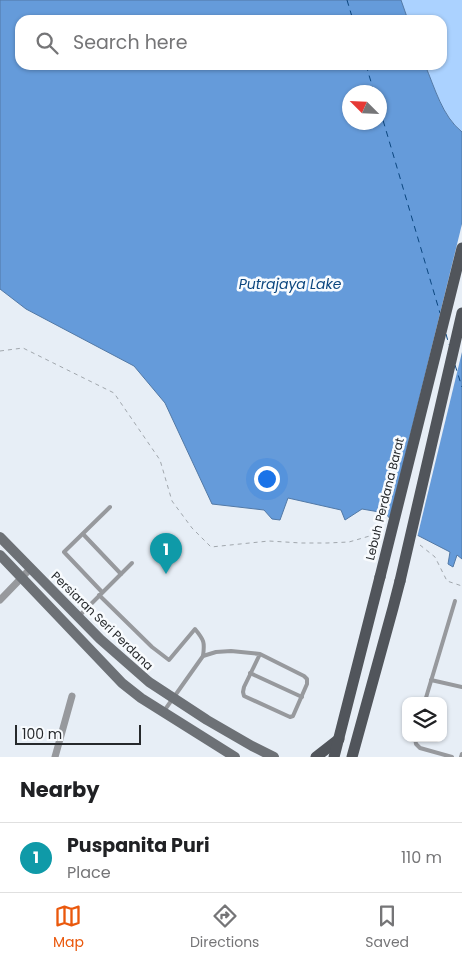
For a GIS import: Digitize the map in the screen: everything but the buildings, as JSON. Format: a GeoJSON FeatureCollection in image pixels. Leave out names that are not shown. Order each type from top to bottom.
{"type":"FeatureCollection","features":[{"type":"Feature","properties":{"kind":"main road","name":"Lebuh Perdana Barat"},"geometry":{"type":"LineString","coordinates":[[334,757],[462,248]]}},
{"type":"Feature","properties":{"kind":"main road"},"geometry":{"type":"LineString","coordinates":[[352,757],[400,582],[462,313]]}},
{"type":"Feature","properties":{"kind":"main road"},"geometry":{"type":"LineString","coordinates":[[316,757],[339,739]]}},
{"type":"Feature","properties":{"kind":"main road"},"geometry":{"type":"LineString","coordinates":[[356,742],[360,757]]}},
{"type":"Feature","properties":{"kind":"street","name":"Persiaran Seri Perdana"},"geometry":{"type":"LineString","coordinates":[[0,537],[100,639],[149,682],[252,746],[274,757]]}},
{"type":"Feature","properties":{"kind":"street","name":"Persiaran Seri Perdana"},"geometry":{"type":"LineString","coordinates":[[0,555],[122,683],[163,713],[235,757]]}},
{"type":"Feature","properties":{"kind":"street"},"geometry":{"type":"LineString","coordinates":[[0,600],[30,569]]}},
{"type":"Feature","properties":{"kind":"street"},"geometry":{"type":"LineString","coordinates":[[55,757],[72,696]]}},
{"type":"Feature","properties":{"kind":"lane"},"geometry":{"type":"LineString","coordinates":[[110,508],[64,552],[152,648],[169,660],[196,629],[205,644],[203,656],[163,713]]}},
{"type":"Feature","properties":{"kind":"lane"},"geometry":{"type":"LineString","coordinates":[[83,534],[121,574]]}},
{"type":"Feature","properties":{"kind":"lane"},"geometry":{"type":"LineString","coordinates":[[78,617],[132,563]]}},
{"type":"Feature","properties":{"kind":"lane"},"geometry":{"type":"LineString","coordinates":[[426,697],[455,601]]}},
{"type":"Feature","properties":{"kind":"lane"},"geometry":{"type":"LineString","coordinates":[[203,656],[216,652],[231,651],[260,654],[304,676],[307,679],[307,684],[293,716],[290,717],[244,696],[244,687],[260,654]]}},
{"type":"Feature","properties":{"kind":"lane"},"geometry":{"type":"LineString","coordinates":[[250,673],[302,697]]}},
{"type":"Feature","properties":{"kind":"lane"},"geometry":{"type":"LineString","coordinates":[[431,680],[462,687]]}},
{"type":"Feature","properties":{"kind":"lane"},"geometry":{"type":"LineString","coordinates":[[416,742],[420,748],[452,757]]}},
{"type":"Feature","properties":{"kind":"path"},"geometry":{"type":"LineString","coordinates":[[0,351],[23,348],[114,393],[160,460],[172,502],[192,528],[211,547],[269,541],[301,543],[349,542],[382,532]]}},
{"type":"Feature","properties":{"kind":"path"},"geometry":{"type":"LineString","coordinates":[[414,543],[421,545],[434,557],[447,581],[462,586]]}},
{"type":"Feature","properties":{"kind":"shaded area"},"geometry":{"type":"Polygon","coordinates":[[[401,0],[462,0],[462,132],[444,110],[427,70],[447,70],[447,15],[406,15],[401,0]]]}},
{"type":"Feature","properties":{"kind":"water","name":"Putrajaya Lake"},"geometry":{"type":"Polygon","coordinates":[[[0,0],[401,0],[406,15],[15,15],[15,70],[427,70],[444,110],[462,132],[462,559],[457,555],[453,567],[448,564],[450,552],[417,535],[401,531],[385,513],[362,509],[345,520],[341,510],[288,498],[280,520],[272,519],[264,510],[212,504],[165,403],[134,366],[26,309],[0,289],[0,0]]]}},
{"type":"Feature","properties":{"kind":"pier"},"geometry":{"type":"Polygon","coordinates":[[[462,224],[462,352],[417,538],[400,533],[389,521],[462,224]]]}},
{"type":"Feature","properties":{"kind":"ferry route"},"geometry":{"type":"LineString","coordinates":[[347,0],[352,15]]}},
{"type":"Feature","properties":{"kind":"ferry route"},"geometry":{"type":"LineString","coordinates":[[367,70],[372,85]]}},
{"type":"Feature","properties":{"kind":"ferry route"},"geometry":{"type":"LineString","coordinates":[[386,130],[440,313]]}},
{"type":"Feature","properties":{"kind":"ferry route"},"geometry":{"type":"LineString","coordinates":[[446,334],[449,345]]}},
{"type":"Feature","properties":{"kind":"ferry route"},"geometry":{"type":"LineString","coordinates":[[455,365],[462,387]]}},
{"type":"Feature","properties":{"kind":"place","name":"Puspanita Puri"},"geometry":{"type":"Point","coordinates":[166,574]}}]}
